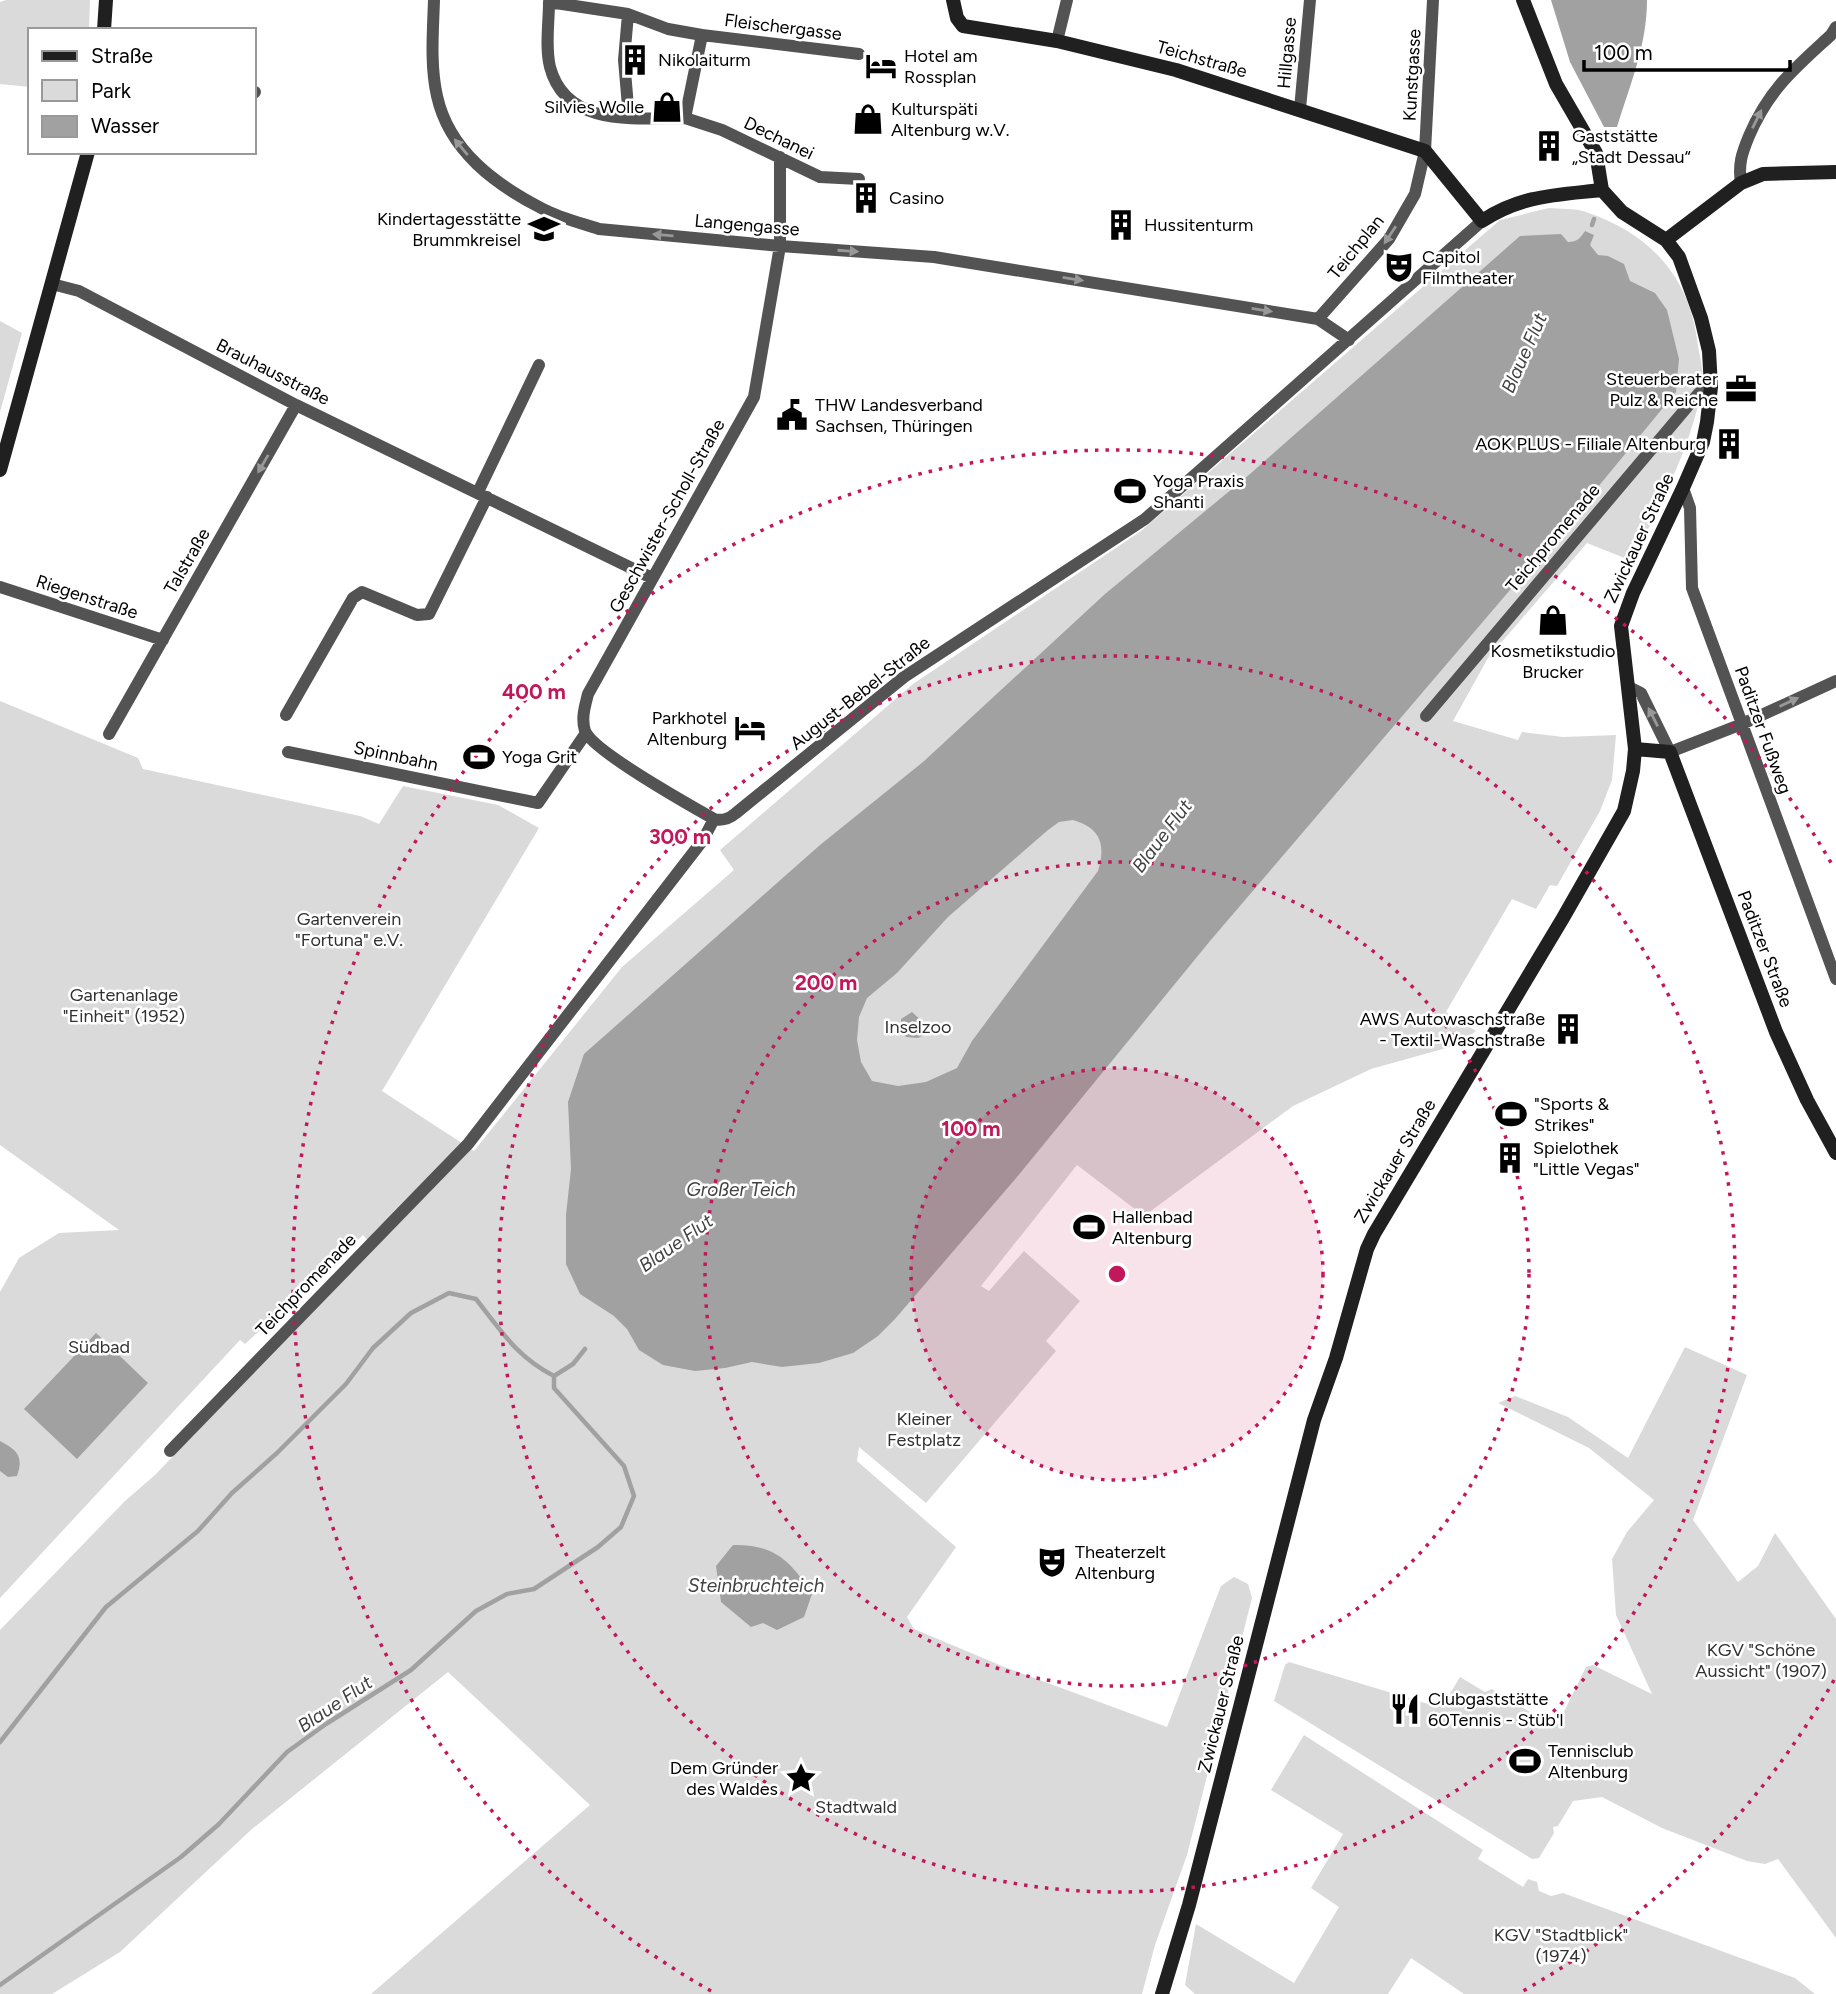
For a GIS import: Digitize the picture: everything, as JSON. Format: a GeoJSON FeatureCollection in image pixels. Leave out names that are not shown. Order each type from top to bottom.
{"type":"FeatureCollection","features":[{"type":"Feature","properties":{"kind":"street"},"geometry":{"type":"LineString","coordinates":[[104,28],[106,0]]}},
{"type":"Feature","properties":{"kind":"street","name":"Langengasse"},"geometry":{"type":"LineString","coordinates":[[435,0],[432,52],[437,97],[450,134],[479,169],[544,210],[599,229],[933,257],[1318,319]]}},
{"type":"Feature","properties":{"kind":"street","name":"Teichstraße"},"geometry":{"type":"LineString","coordinates":[[953,0],[957,18],[963,26],[1057,41],[1176,70],[1425,151]]}},
{"type":"Feature","properties":{"kind":"street"},"geometry":{"type":"LineString","coordinates":[[1057,41],[1067,0]]}},
{"type":"Feature","properties":{"kind":"street","name":"Hillgasse"},"geometry":{"type":"LineString","coordinates":[[1300,109],[1310,0]]}},
{"type":"Feature","properties":{"kind":"street","name":"Kunstgasse"},"geometry":{"type":"LineString","coordinates":[[1425,151],[1433,0]]}},
{"type":"Feature","properties":{"kind":"street"},"geometry":{"type":"LineString","coordinates":[[1523,0],[1556,84],[1596,153],[1602,191],[1622,212],[1666,240],[1741,183],[1763,174],[1836,172]]}},
{"type":"Feature","properties":{"kind":"street","name":"Dechanei"},"geometry":{"type":"LineString","coordinates":[[628,14],[549,2],[549,57],[554,78],[566,97],[578,107],[596,114],[629,118],[685,118],[722,130],[820,177],[859,179]]}},
{"type":"Feature","properties":{"kind":"street"},"geometry":{"type":"LineString","coordinates":[[628,14],[624,60],[629,118]]}},
{"type":"Feature","properties":{"kind":"street","name":"Fleischergasse"},"geometry":{"type":"LineString","coordinates":[[628,14],[668,29],[702,35],[859,54]]}},
{"type":"Feature","properties":{"kind":"street"},"geometry":{"type":"LineString","coordinates":[[1741,183],[1739,160],[1766,101],[1836,27]]}},
{"type":"Feature","properties":{"kind":"street"},"geometry":{"type":"LineString","coordinates":[[685,118],[702,35]]}},
{"type":"Feature","properties":{"kind":"street"},"geometry":{"type":"LineString","coordinates":[[1425,151],[1482,221]]}},
{"type":"Feature","properties":{"kind":"street","name":"Teichplan"},"geometry":{"type":"LineString","coordinates":[[1318,319],[1389,239],[1415,194],[1425,151]]}},
{"type":"Feature","properties":{"kind":"street"},"geometry":{"type":"LineString","coordinates":[[0,470],[87,154]]}},
{"type":"Feature","properties":{"kind":"street","name":"Geschwister-Scholl-Straße"},"geometry":{"type":"LineString","coordinates":[[586,733],[583,716],[588,694],[754,397],[780,246],[780,157]]}},
{"type":"Feature","properties":{"kind":"street"},"geometry":{"type":"LineString","coordinates":[[1318,319],[1349,340],[1482,221],[1510,205],[1533,198],[1602,191]]}},
{"type":"Feature","properties":{"kind":"street","name":"Zwickauer Straße"},"geometry":{"type":"LineString","coordinates":[[1162,1994],[1192,1894],[1314,1420],[1336,1358],[1367,1250],[1393,1200],[1610,839],[1624,811],[1635,749],[1621,633],[1625,611],[1703,442],[1711,387],[1709,351],[1702,317],[1679,257],[1666,240]]}},
{"type":"Feature","properties":{"kind":"street","name":"Brauhausstraße"},"geometry":{"type":"LineString","coordinates":[[52,284],[79,291],[296,405],[652,578]]}},
{"type":"Feature","properties":{"kind":"street","name":"August-Bebel-Straße"},"geometry":{"type":"LineString","coordinates":[[714,819],[728,819],[904,677],[1145,519],[1349,340]]}},
{"type":"Feature","properties":{"kind":"street"},"geometry":{"type":"LineString","coordinates":[[286,715],[353,598],[362,592],[417,615],[429,614],[436,604],[539,365]]}},
{"type":"Feature","properties":{"kind":"street","name":"Teichpromenade"},"geometry":{"type":"LineString","coordinates":[[1426,716],[1699,393],[1711,387]]}},
{"type":"Feature","properties":{"kind":"street","name":"Talstraße"},"geometry":{"type":"LineString","coordinates":[[109,734],[296,405]]}},
{"type":"Feature","properties":{"kind":"street","name":"Paditzer Fußweg"},"geometry":{"type":"LineString","coordinates":[[1683,488],[1690,508],[1692,588],[1836,979]]}},
{"type":"Feature","properties":{"kind":"street","name":"Riegenstraße"},"geometry":{"type":"LineString","coordinates":[[0,587],[163,640]]}},
{"type":"Feature","properties":{"kind":"street"},"geometry":{"type":"LineString","coordinates":[[1635,749],[1670,752],[1742,724],[1836,681]]}},
{"type":"Feature","properties":{"kind":"street","name":"Paditzer Straße"},"geometry":{"type":"LineString","coordinates":[[1629,687],[1641,694],[1670,752],[1776,1032],[1807,1100],[1836,1153]]}},
{"type":"Feature","properties":{"kind":"street"},"geometry":{"type":"LineString","coordinates":[[586,733],[599,747],[714,819]]}},
{"type":"Feature","properties":{"kind":"street","name":"Spinnbahn"},"geometry":{"type":"LineString","coordinates":[[288,752],[538,803],[586,733]]}},
{"type":"Feature","properties":{"kind":"street","name":"Teichpromenade"},"geometry":{"type":"LineString","coordinates":[[170,1451],[468,1144],[635,930],[703,839],[714,819]]}},
{"type":"Feature","properties":{"kind":"green space"},"geometry":{"type":"Polygon","coordinates":[[[90,0],[89,28],[28,28],[28,87],[0,84],[0,2],[90,0]]]}},
{"type":"Feature","properties":{"kind":"green space"},"geometry":{"type":"Polygon","coordinates":[[[1549,208],[1582,211],[1609,221],[1648,246],[1663,261],[1676,279],[1694,321],[1703,373],[1697,411],[1682,455],[1632,561],[1587,543],[1488,658],[1453,721],[1518,740],[1522,732],[1563,737],[1616,735],[1612,780],[1600,811],[1557,886],[1550,885],[1536,909],[1512,899],[1446,1012],[1476,1031],[1457,1045],[1371,1069],[1293,1106],[1144,1216],[1077,1165],[981,1286],[989,1291],[1024,1251],[1080,1301],[1046,1341],[1056,1351],[926,1503],[859,1447],[857,1461],[956,1547],[907,1617],[914,1629],[1002,1666],[1167,1727],[1221,1586],[1234,1577],[1248,1584],[1252,1598],[1187,1855],[1155,1945],[1142,1994],[371,1994],[590,1805],[448,1672],[252,1829],[120,1952],[52,1994],[0,1994],[0,1630],[125,1501],[155,1475],[374,1248],[363,1235],[245,1344],[240,1340],[0,1598],[0,1292],[19,1258],[59,1233],[119,1230],[0,1145],[0,701],[138,758],[143,769],[360,816],[379,824],[403,786],[498,805],[539,828],[382,1091],[474,1151],[622,967],[734,870],[720,850],[913,684],[1141,531],[1500,220],[1549,208]]]}},
{"type":"Feature","properties":{"kind":"green space"},"geometry":{"type":"Polygon","coordinates":[[[0,321],[22,333],[0,412],[0,321]]]}},
{"type":"Feature","properties":{"kind":"green space","name":"KGV \"Schöne Aussicht\" (1907)"},"geometry":{"type":"Polygon","coordinates":[[[1685,1347],[1747,1375],[1693,1520],[1738,1582],[1758,1566],[1775,1533],[1836,1619],[1836,1938],[1778,1859],[1765,1864],[1747,1861],[1662,1828],[1602,1797],[1573,1801],[1558,1826],[1553,1827],[1554,1833],[1539,1858],[1532,1859],[1274,1701],[1285,1665],[1289,1662],[1435,1706],[1448,1697],[1460,1677],[1485,1692],[1492,1689],[1550,1724],[1558,1724],[1586,1667],[1593,1665],[1652,1694],[1616,1615],[1612,1559],[1627,1532],[1654,1500],[1589,1448],[1498,1403],[1515,1396],[1568,1417],[1628,1458],[1685,1347]]]}},
{"type":"Feature","properties":{"kind":"green space","name":"KGV \"Stadtblick\" (1974)"},"geometry":{"type":"Polygon","coordinates":[[[1304,1735],[1483,1850],[1478,1859],[1523,1887],[1528,1879],[1537,1882],[1539,1891],[1551,1896],[1563,1893],[1795,1978],[1815,1994],[1464,1994],[1411,1958],[1388,1994],[1195,1994],[1185,1985],[1196,1924],[1294,1983],[1339,1907],[1311,1888],[1343,1834],[1271,1790],[1304,1735]]]}},
{"type":"Feature","properties":{"kind":"water"},"geometry":{"type":"Polygon","coordinates":[[[1551,0],[1647,0],[1641,49],[1617,127],[1604,127],[1570,62],[1551,0]]]}},
{"type":"Feature","properties":{"kind":"water","name":"Großer Teich"},"geometry":{"type":"Polygon","coordinates":[[[1585,231],[1594,235],[1590,245],[1598,255],[1608,256],[1624,264],[1630,281],[1655,293],[1667,310],[1679,359],[1676,392],[1210,941],[1017,1177],[895,1319],[878,1336],[853,1353],[819,1363],[782,1367],[752,1362],[695,1371],[663,1365],[639,1350],[627,1329],[614,1316],[580,1294],[566,1264],[566,1215],[571,1169],[568,1102],[584,1054],[820,845],[923,762],[1105,594],[1250,474],[1520,236],[1561,234],[1568,242],[1580,238],[1585,231]],[[1073,820],[1059,822],[1048,830],[948,917],[897,973],[867,998],[859,1017],[857,1040],[861,1062],[872,1081],[898,1086],[926,1082],[957,1068],[972,1041],[1098,871],[1101,853],[1099,839],[1082,823],[1073,820]]]}},
{"type":"Feature","properties":{"kind":"water"},"geometry":{"type":"Polygon","coordinates":[[[912,1012],[927,1026],[924,1035],[918,1038],[906,1037],[901,1031],[901,1019],[912,1012]]]}},
{"type":"Feature","properties":{"kind":"water"},"geometry":{"type":"Polygon","coordinates":[[[96,1333],[148,1383],[77,1459],[24,1409],[96,1333]]]}},
{"type":"Feature","properties":{"kind":"water"},"geometry":{"type":"Polygon","coordinates":[[[0,1441],[17,1454],[20,1463],[17,1476],[8,1477],[0,1471],[0,1441]]]}},
{"type":"Feature","properties":{"kind":"water","name":"Steinbruchteich"},"geometry":{"type":"Polygon","coordinates":[[[733,1545],[747,1545],[770,1551],[797,1572],[812,1594],[804,1617],[777,1630],[763,1623],[751,1627],[721,1602],[716,1566],[733,1545]]]}},
{"type":"Feature","properties":{"kind":"waterway","name":"Blaue Flut"},"geometry":{"type":"LineString","coordinates":[[1592,225],[1594,219]]}},
{"type":"Feature","properties":{"kind":"waterway","name":"Blaue Flut"},"geometry":{"type":"LineString","coordinates":[[0,1742],[106,1607],[198,1531],[232,1493],[277,1453],[346,1384],[373,1348],[411,1313],[449,1293],[476,1299],[520,1352],[554,1376],[573,1364],[585,1349]]}},
{"type":"Feature","properties":{"kind":"waterway","name":"Blaue Flut"},"geometry":{"type":"LineString","coordinates":[[0,1985],[181,1857],[219,1824],[287,1752],[411,1670],[476,1611],[507,1594],[534,1589],[598,1547],[621,1527],[634,1496],[624,1466],[554,1388],[554,1376]]}},
{"type":"Feature","properties":{"kind":"place","name":"Nikolaiturm"},"geometry":{"type":"Point","coordinates":[635,60]}},
{"type":"Feature","properties":{"kind":"place","name":"Hotel am Rossplan"},"geometry":{"type":"Point","coordinates":[881,66]}},
{"type":"Feature","properties":{"kind":"place","name":"Silvies Wolle"},"geometry":{"type":"Point","coordinates":[667,107]}},
{"type":"Feature","properties":{"kind":"place","name":"Kulturspäti Altenburg w.V."},"geometry":{"type":"Point","coordinates":[868,119]}},
{"type":"Feature","properties":{"kind":"place","name":"Gaststätte „Stadt Dessau“"},"geometry":{"type":"Point","coordinates":[1549,146]}},
{"type":"Feature","properties":{"kind":"place","name":"Casino"},"geometry":{"type":"Point","coordinates":[866,198]}},
{"type":"Feature","properties":{"kind":"place","name":"Hussitenturm"},"geometry":{"type":"Point","coordinates":[1121,225]}},
{"type":"Feature","properties":{"kind":"place","name":"Kindertagesstätte Brummkreisel"},"geometry":{"type":"Point","coordinates":[544,229]}},
{"type":"Feature","properties":{"kind":"place","name":"Capitol Filmtheater"},"geometry":{"type":"Point","coordinates":[1399,267]}},
{"type":"Feature","properties":{"kind":"place","name":"Steuerberater Pulz & Reiche"},"geometry":{"type":"Point","coordinates":[1741,389]}},
{"type":"Feature","properties":{"kind":"place","name":"THW Landesverband Sachsen, Thüringen"},"geometry":{"type":"Point","coordinates":[792,415]}},
{"type":"Feature","properties":{"kind":"place","name":"AOK PLUS - Filiale Altenburg"},"geometry":{"type":"Point","coordinates":[1729,444]}},
{"type":"Feature","properties":{"kind":"place","name":"Yoga Praxis Shanti"},"geometry":{"type":"Point","coordinates":[1130,491]}},
{"type":"Feature","properties":{"kind":"place","name":"Kosmetikstudio Brucker"},"geometry":{"type":"Point","coordinates":[1553,620]}},
{"type":"Feature","properties":{"kind":"place","name":"Parkhotel Altenburg"},"geometry":{"type":"Point","coordinates":[750,728]}},
{"type":"Feature","properties":{"kind":"place","name":"Yoga Grit"},"geometry":{"type":"Point","coordinates":[479,757]}},
{"type":"Feature","properties":{"kind":"place","name":"AWS Autowaschstraße - Textil-Waschstraße"},"geometry":{"type":"Point","coordinates":[1568,1029]}},
{"type":"Feature","properties":{"kind":"place","name":"\"Sports & Strikes\""},"geometry":{"type":"Point","coordinates":[1511,1114]}},
{"type":"Feature","properties":{"kind":"place","name":"Spielothek \"Little Vegas\""},"geometry":{"type":"Point","coordinates":[1510,1158]}},
{"type":"Feature","properties":{"kind":"place","name":"Hallenbad Altenburg"},"geometry":{"type":"Point","coordinates":[1089,1227]}},
{"type":"Feature","properties":{"kind":"place","name":"Theaterzelt Altenburg"},"geometry":{"type":"Point","coordinates":[1052,1562]}},
{"type":"Feature","properties":{"kind":"place","name":"Clubgaststätte 60Tennis - Stüb'l"},"geometry":{"type":"Point","coordinates":[1405,1709]}},
{"type":"Feature","properties":{"kind":"place","name":"Tennisclub Altenburg"},"geometry":{"type":"Point","coordinates":[1525,1761]}},
{"type":"Feature","properties":{"kind":"place","name":"Dem Gründer des Waldes"},"geometry":{"type":"Point","coordinates":[801,1778]}},
{"type":"Feature","properties":{"kind":"park label","name":"Gartenverein \"Fortuna\" e.V."},"geometry":{"type":"Point","coordinates":[349,929]}},
{"type":"Feature","properties":{"kind":"park label","name":"Gartenanlage \"Einheit\" (1952)"},"geometry":{"type":"Point","coordinates":[124,1005]}},
{"type":"Feature","properties":{"kind":"park label","name":"Inselzoo"},"geometry":{"type":"Point","coordinates":[918,1027]}},
{"type":"Feature","properties":{"kind":"park label","name":"Südbad"},"geometry":{"type":"Point","coordinates":[99,1347]}},
{"type":"Feature","properties":{"kind":"park label","name":"Kleiner Festplatz"},"geometry":{"type":"Point","coordinates":[924,1429]}},
{"type":"Feature","properties":{"kind":"park label","name":"Stadtwald"},"geometry":{"type":"Point","coordinates":[856,1807]}}]}
